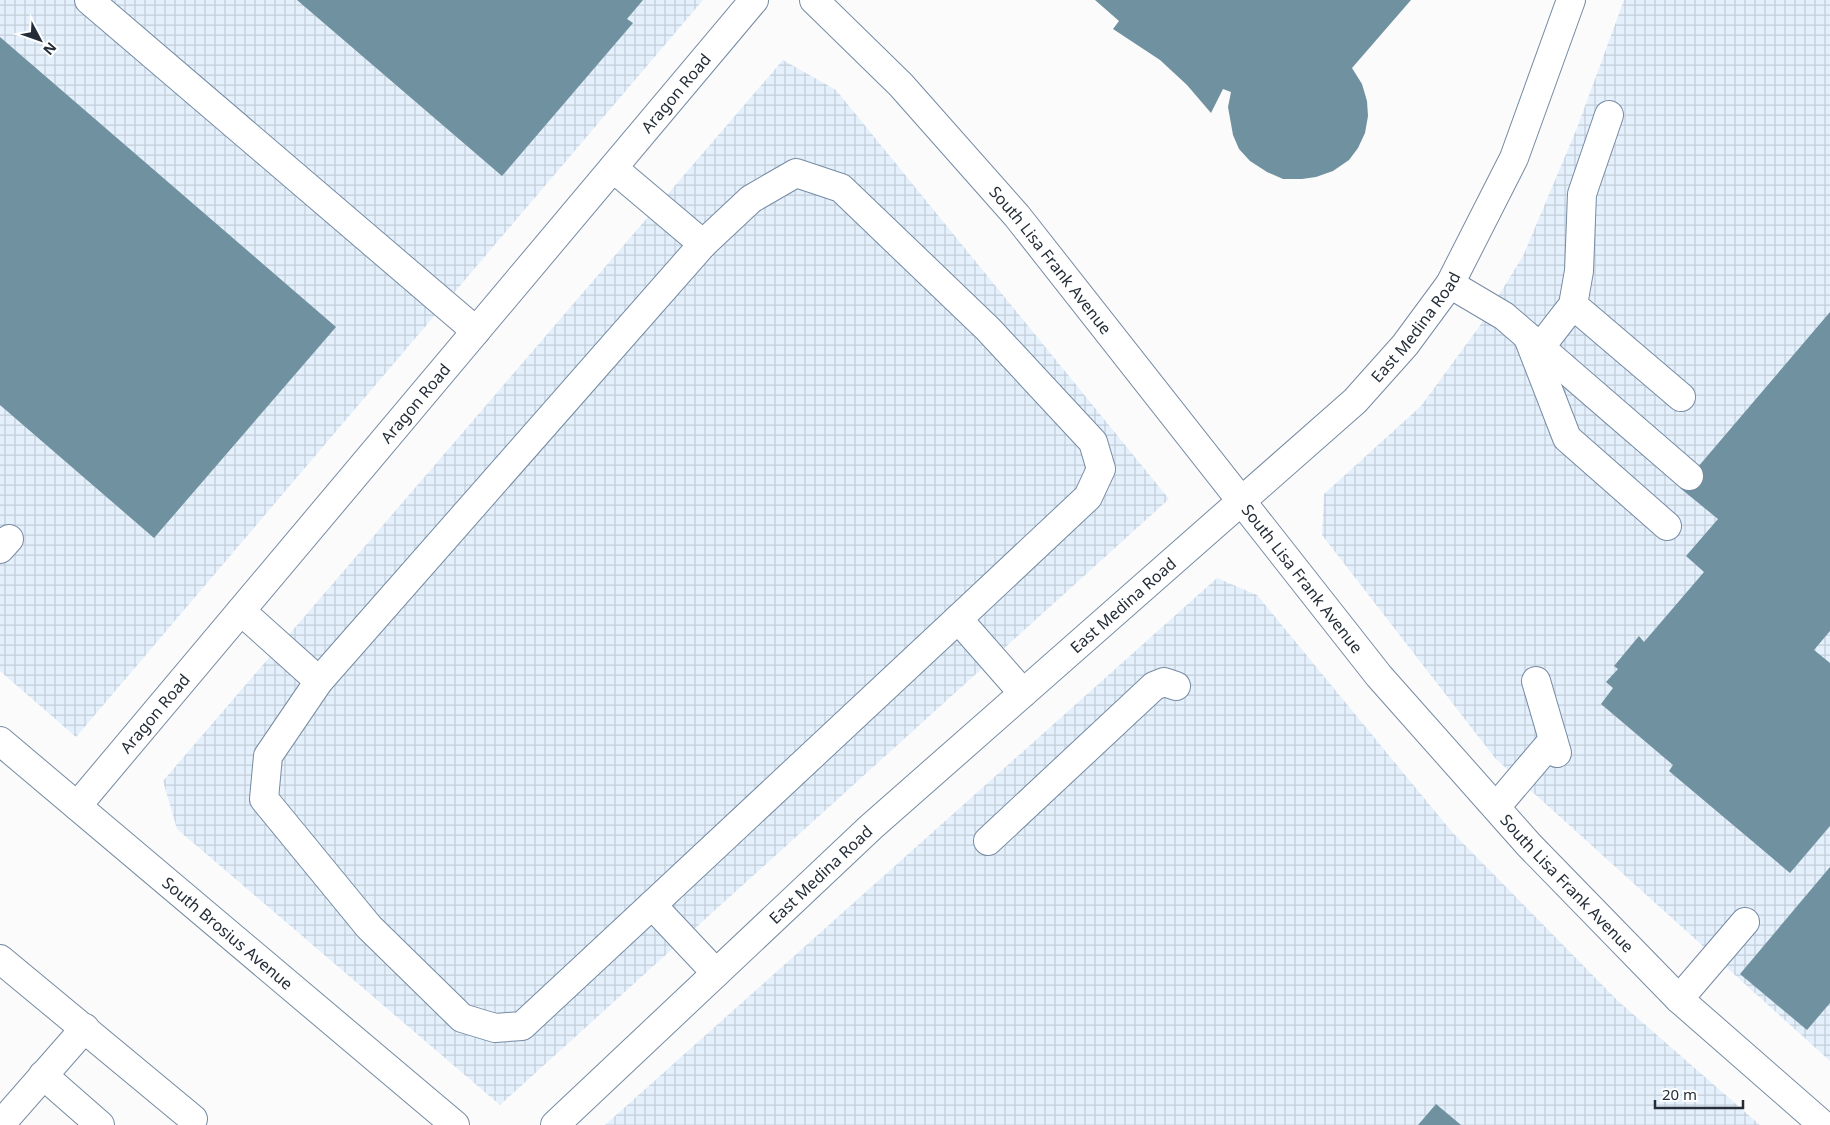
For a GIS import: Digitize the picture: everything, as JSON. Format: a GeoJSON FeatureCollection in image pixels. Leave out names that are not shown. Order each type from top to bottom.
{"type":"FeatureCollection","features":[{"type":"Feature","properties":{"kind":"street"},"geometry":{"type":"LineString","coordinates":[[89,0],[476,331]]}},
{"type":"Feature","properties":{"kind":"street","name":"Aragon Road"},"geometry":{"type":"LineString","coordinates":[[77,806],[754,0]]}},
{"type":"Feature","properties":{"kind":"street","name":"South Lisa Frank Avenue"},"geometry":{"type":"LineString","coordinates":[[814,0],[901,85],[1017,216],[1379,676],[1529,845],[1679,999],[1823,1125]]}},
{"type":"Feature","properties":{"kind":"street","name":"East Medina Road"},"geometry":{"type":"LineString","coordinates":[[555,1125],[871,826],[1355,401],[1405,345],[1450,284],[1514,158],[1571,0]]}},
{"type":"Feature","properties":{"kind":"street"},"geometry":{"type":"LineString","coordinates":[[1534,346],[1573,305],[1579,271],[1582,194],[1609,115]]}},
{"type":"Feature","properties":{"kind":"street"},"geometry":{"type":"LineString","coordinates":[[613,168],[703,244]]}},
{"type":"Feature","properties":{"kind":"street"},"geometry":{"type":"LineString","coordinates":[[796,173],[841,188],[988,329],[1093,442],[1101,469],[1088,497],[522,1026],[495,1028],[462,1018],[369,927],[264,799],[268,756],[319,682],[703,244],[751,199],[796,173]]}},
{"type":"Feature","properties":{"kind":"street"},"geometry":{"type":"LineString","coordinates":[[1450,284],[1504,316],[1534,346],[1690,476]]}},
{"type":"Feature","properties":{"kind":"street"},"geometry":{"type":"LineString","coordinates":[[1573,305],[1681,398]]}},
{"type":"Feature","properties":{"kind":"street"},"geometry":{"type":"LineString","coordinates":[[1534,346],[1567,438],[1667,526]]}},
{"type":"Feature","properties":{"kind":"street"},"geometry":{"type":"LineString","coordinates":[[241,611],[319,682]]}},
{"type":"Feature","properties":{"kind":"street"},"geometry":{"type":"LineString","coordinates":[[958,619],[1023,693]]}},
{"type":"Feature","properties":{"kind":"street"},"geometry":{"type":"LineString","coordinates":[[1496,807],[1555,746],[1536,681]]}},
{"type":"Feature","properties":{"kind":"street"},"geometry":{"type":"LineString","coordinates":[[988,841],[1154,686],[1164,682],[1176,686]]}},
{"type":"Feature","properties":{"kind":"street","name":"South Brosius Avenue"},"geometry":{"type":"LineString","coordinates":[[0,741],[455,1125]]}},
{"type":"Feature","properties":{"kind":"street"},"geometry":{"type":"LineString","coordinates":[[652,905],[716,973]]}},
{"type":"Feature","properties":{"kind":"street"},"geometry":{"type":"LineString","coordinates":[[1679,999],[1745,922]]}},
{"type":"Feature","properties":{"kind":"street"},"geometry":{"type":"LineString","coordinates":[[0,959],[201,1123]]}},
{"type":"Feature","properties":{"kind":"street"},"geometry":{"type":"LineString","coordinates":[[0,1125],[84,1028]]}},
{"type":"Feature","properties":{"kind":"street"},"geometry":{"type":"LineString","coordinates":[[43,1075],[100,1125]]}},
{"type":"Feature","properties":{"kind":"shaded area"},"geometry":{"type":"Polygon","coordinates":[[[0,0],[703,0],[76,737],[0,671],[0,0]]]}},
{"type":"Feature","properties":{"kind":"shaded area"},"geometry":{"type":"Polygon","coordinates":[[[1624,0],[1830,0],[1830,1061],[1495,758],[1322,535],[1324,494],[1421,406],[1479,327],[1523,256],[1577,128],[1624,0]]]}},
{"type":"Feature","properties":{"kind":"shaded area"},"geometry":{"type":"Polygon","coordinates":[[[783,60],[836,90],[1169,499],[500,1105],[177,829],[163,781],[783,60]]]}},
{"type":"Feature","properties":{"kind":"shaded area"},"geometry":{"type":"Polygon","coordinates":[[[1217,578],[1257,595],[1452,832],[1618,1001],[1760,1125],[605,1125],[1217,578]]]}},
{"type":"Feature","properties":{"kind":"building"},"geometry":{"type":"Polygon","coordinates":[[[297,0],[643,0],[627,19],[633,23],[502,176],[297,0]]]}},
{"type":"Feature","properties":{"kind":"building"},"geometry":{"type":"Polygon","coordinates":[[[1095,0],[1411,0],[1352,68],[1362,84],[1367,101],[1368,116],[1365,133],[1358,148],[1349,160],[1333,171],[1316,177],[1283,179],[1267,172],[1250,161],[1239,149],[1233,135],[1228,107],[1231,92],[1223,89],[1211,113],[1187,85],[1160,60],[1113,29],[1119,21],[1095,0]]]}},
{"type":"Feature","properties":{"kind":"building"},"geometry":{"type":"Polygon","coordinates":[[[0,37],[336,327],[154,538],[0,405],[0,37]]]}},
{"type":"Feature","properties":{"kind":"building"},"geometry":{"type":"Polygon","coordinates":[[[1830,312],[1830,631],[1814,650],[1830,663],[1830,826],[1790,873],[1669,771],[1673,765],[1601,704],[1613,688],[1606,682],[1618,669],[1614,666],[1639,636],[1644,642],[1704,572],[1686,556],[1718,519],[1680,488],[1830,312]]]}},
{"type":"Feature","properties":{"kind":"building"},"geometry":{"type":"Polygon","coordinates":[[[1830,867],[1830,1003],[1807,1030],[1740,974],[1830,867]]]}},
{"type":"Feature","properties":{"kind":"building"},"geometry":{"type":"Polygon","coordinates":[[[1436,1104],[1461,1125],[1418,1125],[1436,1104]]]}}]}
